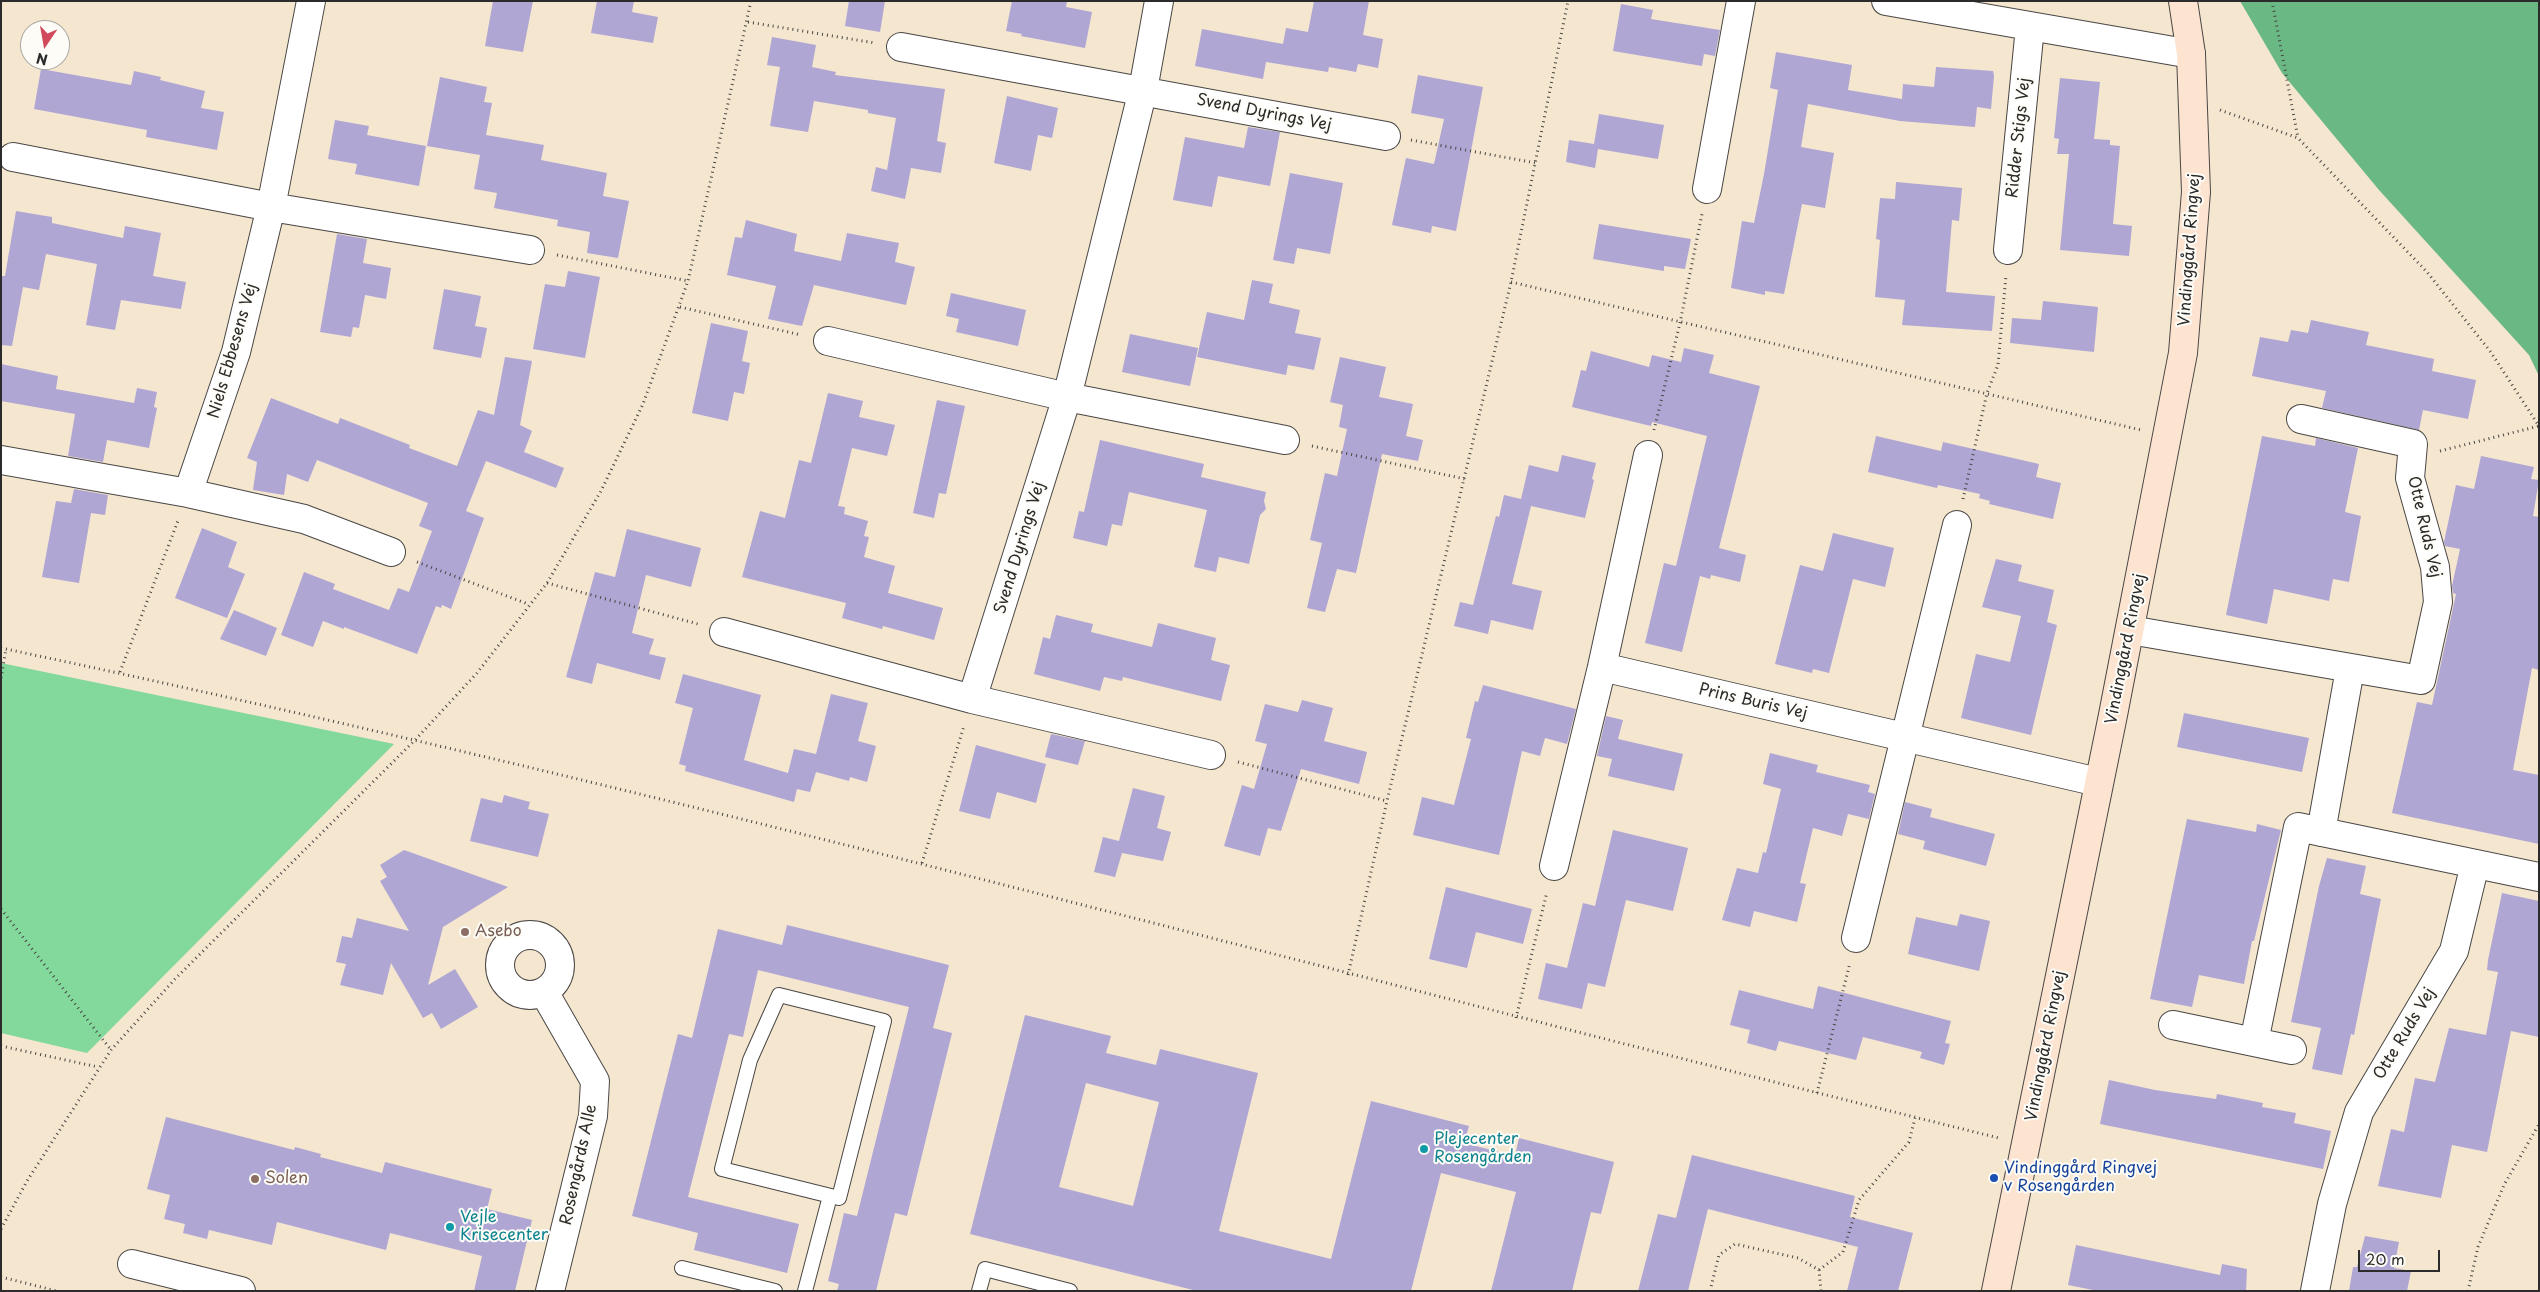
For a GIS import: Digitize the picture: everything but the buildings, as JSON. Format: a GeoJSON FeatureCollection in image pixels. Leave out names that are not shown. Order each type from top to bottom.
{"type":"FeatureCollection","features":[{"type":"Feature","properties":{"kind":"street","name":"Niels Ebbesens Vej"},"geometry":{"type":"LineString","coordinates":[[188,493],[236,352],[271,207],[311,1]]}},
{"type":"Feature","properties":{"kind":"street","name":"Svend Dyrings Vej"},"geometry":{"type":"LineString","coordinates":[[972,699],[1067,397],[1142,90],[1159,1]]}},
{"type":"Feature","properties":{"kind":"street"},"geometry":{"type":"LineString","coordinates":[[1707,189],[1742,1]]}},
{"type":"Feature","properties":{"kind":"street"},"geometry":{"type":"LineString","coordinates":[[1886,1],[1918,4],[2030,27],[2191,54]]}},
{"type":"Feature","properties":{"kind":"street","name":"Vindinggård Ringvej"},"geometry":{"type":"LineString","coordinates":[[1996,1291],[2169,436],[2183,353],[2196,192],[2191,54],[2183,1]]}},
{"type":"Feature","properties":{"kind":"street","name":"Ridder Stigs Vej"},"geometry":{"type":"LineString","coordinates":[[2008,250],[2030,27]]}},
{"type":"Feature","properties":{"kind":"street","name":"Svend Dyrings Vej"},"geometry":{"type":"LineString","coordinates":[[901,47],[1386,136]]}},
{"type":"Feature","properties":{"kind":"street"},"geometry":{"type":"LineString","coordinates":[[13,157],[271,207],[530,250]]}},
{"type":"Feature","properties":{"kind":"street"},"geometry":{"type":"LineString","coordinates":[[828,341],[1067,397],[1285,440]]}},
{"type":"Feature","properties":{"kind":"street"},"geometry":{"type":"LineString","coordinates":[[2301,419],[2413,444]]}},
{"type":"Feature","properties":{"kind":"street","name":"Otte Ruds Vej"},"geometry":{"type":"LineString","coordinates":[[2130,630],[2421,680],[2438,602],[2435,567],[2410,478],[2413,444]]}},
{"type":"Feature","properties":{"kind":"street"},"geometry":{"type":"LineString","coordinates":[[1554,866],[1602,667],[1648,455]]}},
{"type":"Feature","properties":{"kind":"street"},"geometry":{"type":"LineString","coordinates":[[1,460],[188,493],[304,519],[391,552]]}},
{"type":"Feature","properties":{"kind":"street"},"geometry":{"type":"LineString","coordinates":[[1856,938],[1957,525]]}},
{"type":"Feature","properties":{"kind":"street"},"geometry":{"type":"LineString","coordinates":[[724,632],[972,699],[1211,755]]}},
{"type":"Feature","properties":{"kind":"street","name":"Prins Buris Vej"},"geometry":{"type":"LineString","coordinates":[[1602,667],[2098,782]]}},
{"type":"Feature","properties":{"kind":"street"},"geometry":{"type":"LineString","coordinates":[[2321,832],[2350,669]]}},
{"type":"Feature","properties":{"kind":"street"},"geometry":{"type":"LineString","coordinates":[[2254,1042],[2298,827],[2539,877]]}},
{"type":"Feature","properties":{"kind":"street","name":"Otte Ruds Vej"},"geometry":{"type":"LineString","coordinates":[[2315,1291],[2332,1204],[2359,1112],[2454,951],[2474,864]]}},
{"type":"Feature","properties":{"kind":"street","name":"Rosengårds Alle"},"geometry":{"type":"LineString","coordinates":[[544,992],[596,1081],[592,1116],[550,1291]]}},
{"type":"Feature","properties":{"kind":"street"},"geometry":{"type":"LineString","coordinates":[[2173,1025],[2292,1050]]}},
{"type":"Feature","properties":{"kind":"street"},"geometry":{"type":"LineString","coordinates":[[132,1264],[240,1291]]}},
{"type":"Feature","properties":{"kind":"lane"},"geometry":{"type":"LineString","coordinates":[[779,994],[884,1021],[840,1198],[830,1196],[722,1168],[750,1060],[779,994]]}},
{"type":"Feature","properties":{"kind":"lane"},"geometry":{"type":"LineString","coordinates":[[805,1291],[830,1196]]}},
{"type":"Feature","properties":{"kind":"lane"},"geometry":{"type":"LineString","coordinates":[[682,1268],[776,1291]]}},
{"type":"Feature","properties":{"kind":"lane"},"geometry":{"type":"LineString","coordinates":[[979,1291],[985,1269],[1070,1291]]}},
{"type":"Feature","properties":{"kind":"path"},"geometry":{"type":"LineString","coordinates":[[1,1229],[27,1181],[98,1067],[111,1050],[175,979],[416,739],[477,673],[528,604],[547,583],[606,482],[643,404],[680,307],[688,281],[748,22],[751,1]]}},
{"type":"Feature","properties":{"kind":"path"},"geometry":{"type":"LineString","coordinates":[[1348,975],[1387,801],[1511,282],[1568,1]]}},
{"type":"Feature","properties":{"kind":"path"},"geometry":{"type":"LineString","coordinates":[[2272,1],[2298,138]]}},
{"type":"Feature","properties":{"kind":"path"},"geometry":{"type":"LineString","coordinates":[[748,22],[901,47]]}},
{"type":"Feature","properties":{"kind":"path"},"geometry":{"type":"LineString","coordinates":[[2194,101],[2298,138],[2428,272],[2490,351],[2539,426],[2443,452],[2413,444]]}},
{"type":"Feature","properties":{"kind":"path"},"geometry":{"type":"LineString","coordinates":[[1386,136],[1536,163]]}},
{"type":"Feature","properties":{"kind":"path"},"geometry":{"type":"LineString","coordinates":[[1648,455],[1680,323],[1707,189]]}},
{"type":"Feature","properties":{"kind":"path"},"geometry":{"type":"LineString","coordinates":[[530,250],[688,281]]}},
{"type":"Feature","properties":{"kind":"path"},"geometry":{"type":"LineString","coordinates":[[1957,525],[1987,394],[1998,364],[2008,250]]}},
{"type":"Feature","properties":{"kind":"path"},"geometry":{"type":"LineString","coordinates":[[1511,282],[2169,436]]}},
{"type":"Feature","properties":{"kind":"path"},"geometry":{"type":"LineString","coordinates":[[680,307],[828,341]]}},
{"type":"Feature","properties":{"kind":"path"},"geometry":{"type":"LineString","coordinates":[[1285,440],[1465,479]]}},
{"type":"Feature","properties":{"kind":"path"},"geometry":{"type":"LineString","coordinates":[[120,672],[188,493]]}},
{"type":"Feature","properties":{"kind":"path"},"geometry":{"type":"LineString","coordinates":[[391,552],[528,604]]}},
{"type":"Feature","properties":{"kind":"path"},"geometry":{"type":"LineString","coordinates":[[547,583],[724,632]]}},
{"type":"Feature","properties":{"kind":"path"},"geometry":{"type":"LineString","coordinates":[[1,648],[120,672],[416,739],[922,863],[1516,1018],[2026,1145]]}},
{"type":"Feature","properties":{"kind":"path"},"geometry":{"type":"LineString","coordinates":[[1,678],[6,649]]}},
{"type":"Feature","properties":{"kind":"path"},"geometry":{"type":"LineString","coordinates":[[922,863],[972,699]]}},
{"type":"Feature","properties":{"kind":"path"},"geometry":{"type":"LineString","coordinates":[[1211,755],[1387,801]]}},
{"type":"Feature","properties":{"kind":"path"},"geometry":{"type":"LineString","coordinates":[[1516,1018],[1554,866]]}},
{"type":"Feature","properties":{"kind":"path"},"geometry":{"type":"LineString","coordinates":[[1,909],[111,1050]]}},
{"type":"Feature","properties":{"kind":"path"},"geometry":{"type":"LineString","coordinates":[[1817,1093],[1856,938]]}},
{"type":"Feature","properties":{"kind":"path"},"geometry":{"type":"LineString","coordinates":[[1,1046],[98,1067]]}},
{"type":"Feature","properties":{"kind":"path"},"geometry":{"type":"LineString","coordinates":[[1819,1270],[1843,1252],[1859,1200],[1909,1142],[1915,1118]]}},
{"type":"Feature","properties":{"kind":"path"},"geometry":{"type":"LineString","coordinates":[[2468,1291],[2478,1247],[2504,1185],[2539,1124]]}},
{"type":"Feature","properties":{"kind":"path"},"geometry":{"type":"LineString","coordinates":[[1710,1291],[1719,1255],[1735,1244],[1798,1258],[1819,1270]]}},
{"type":"Feature","properties":{"kind":"path"},"geometry":{"type":"LineString","coordinates":[[1819,1270],[1821,1291]]}},
{"type":"Feature","properties":{"kind":"path"},"geometry":{"type":"LineString","coordinates":[[1,1277],[57,1291]]}},
{"type":"Feature","properties":{"kind":"green space"},"geometry":{"type":"Polygon","coordinates":[[[2240,1],[2539,1],[2539,376],[2529,355],[2379,190],[2282,73],[2240,1]]]}},
{"type":"Feature","properties":{"kind":"green space"},"geometry":{"type":"Polygon","coordinates":[[[1,663],[394,744],[87,1053],[1,1033],[1,663]]]}},
{"type":"Feature","properties":{"kind":"place","name":"Asebo"},"geometry":{"type":"Point","coordinates":[465,932]}},
{"type":"Feature","properties":{"kind":"place","name":"Plejecenter Rosengården"},"geometry":{"type":"Point","coordinates":[1424,1149]}},
{"type":"Feature","properties":{"kind":"place","name":"Vindinggård Ringvej v Rosengården"},"geometry":{"type":"Point","coordinates":[1994,1178]}},
{"type":"Feature","properties":{"kind":"place","name":"Solen"},"geometry":{"type":"Point","coordinates":[255,1179]}},
{"type":"Feature","properties":{"kind":"place","name":"Vejle Krisecenter"},"geometry":{"type":"Point","coordinates":[450,1227]}}]}
